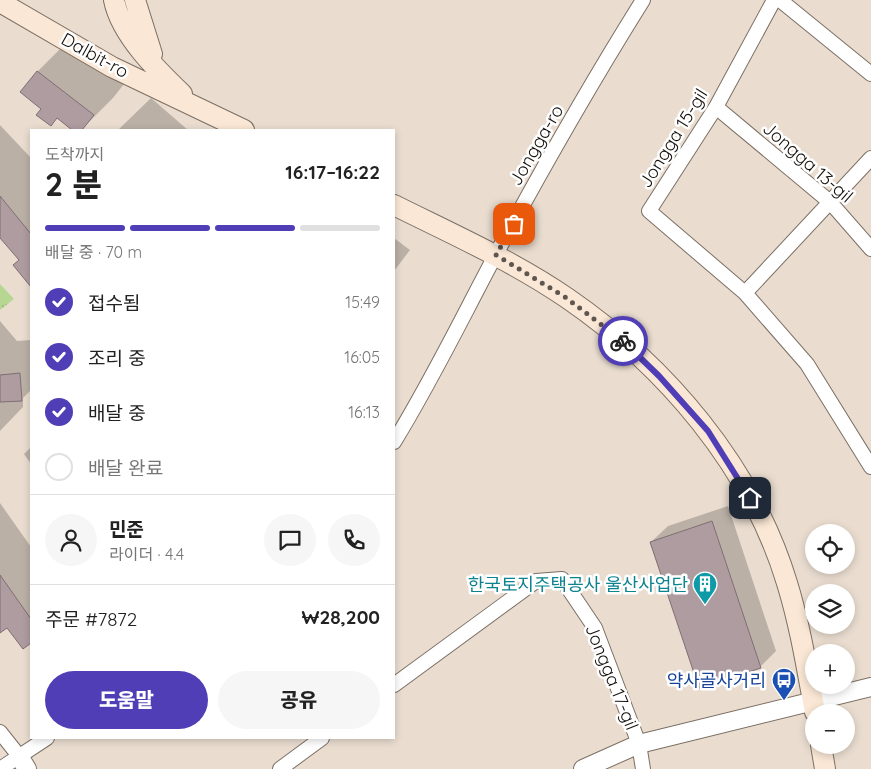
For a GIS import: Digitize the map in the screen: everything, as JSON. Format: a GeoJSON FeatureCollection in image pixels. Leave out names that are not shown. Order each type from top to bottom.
{"type":"FeatureCollection","features":[{"type":"Feature","properties":{"kind":"main road","name":"Dalbit-ro"},"geometry":{"type":"LineString","coordinates":[[114,0],[115,7],[134,41],[158,70],[192,104]]}},
{"type":"Feature","properties":{"kind":"main road"},"geometry":{"type":"LineString","coordinates":[[134,0],[158,70]]}},
{"type":"Feature","properties":{"kind":"main road","name":"Dalbit-ro"},"geometry":{"type":"LineString","coordinates":[[10,7],[112,67],[242,129]]}},
{"type":"Feature","properties":{"kind":"main road"},"geometry":{"type":"LineString","coordinates":[[395,205],[496,255],[565,297],[614,332],[659,376],[708,431],[750,498],[777,555],[787,583],[800,634],[814,704]]}},
{"type":"Feature","properties":{"kind":"main road"},"geometry":{"type":"LineString","coordinates":[[822,754],[825,769]]}},
{"type":"Feature","properties":{"kind":"street","name":"Jongga-ro"},"geometry":{"type":"LineString","coordinates":[[395,440],[421,397],[496,255],[611,52],[643,0]]}},
{"type":"Feature","properties":{"kind":"street","name":"Jongga 15-gil"},"geometry":{"type":"LineString","coordinates":[[774,0],[716,107],[649,211],[745,292],[807,364],[871,467]]}},
{"type":"Feature","properties":{"kind":"street"},"geometry":{"type":"LineString","coordinates":[[780,0],[871,74]]}},
{"type":"Feature","properties":{"kind":"street","name":"Jongga 13-gil"},"geometry":{"type":"LineString","coordinates":[[716,107],[830,202],[871,249]]}},
{"type":"Feature","properties":{"kind":"street"},"geometry":{"type":"LineString","coordinates":[[745,292],[871,158]]}},
{"type":"Feature","properties":{"kind":"street","name":"Jongga 17-gil"},"geometry":{"type":"LineString","coordinates":[[395,684],[536,581],[562,579],[595,628],[639,744]]}},
{"type":"Feature","properties":{"kind":"street","name":"Jongga 17-gil"},"geometry":{"type":"LineString","coordinates":[[820,704],[871,687]]}},
{"type":"Feature","properties":{"kind":"street","name":"Jongga 17-gil"},"geometry":{"type":"LineString","coordinates":[[583,769],[639,744],[805,708]]}},
{"type":"Feature","properties":{"kind":"street"},"geometry":{"type":"LineString","coordinates":[[0,732],[23,763]]}},
{"type":"Feature","properties":{"kind":"street"},"geometry":{"type":"LineString","coordinates":[[0,769],[23,763],[46,739]]}},
{"type":"Feature","properties":{"kind":"street"},"geometry":{"type":"LineString","coordinates":[[280,769],[321,739]]}},
{"type":"Feature","properties":{"kind":"street"},"geometry":{"type":"LineString","coordinates":[[639,744],[644,769]]}},
{"type":"Feature","properties":{"kind":"green space"},"geometry":{"type":"Polygon","coordinates":[[[0,284],[14,299],[0,310],[0,284]]]}},
{"type":"Feature","properties":{"kind":"building"},"geometry":{"type":"Polygon","coordinates":[[[37,71],[94,115],[83,129],[71,129],[57,118],[51,126],[36,115],[41,109],[20,92],[37,71]]]}},
{"type":"Feature","properties":{"kind":"building"},"geometry":{"type":"Polygon","coordinates":[[[0,196],[30,233],[30,286],[13,265],[19,260],[0,238],[0,196]]]}},
{"type":"Feature","properties":{"kind":"building"},"geometry":{"type":"Polygon","coordinates":[[[20,373],[22,401],[0,402],[0,375],[20,373]]]}},
{"type":"Feature","properties":{"kind":"building","name":"한국토지주택공사 울산사업단"},"geometry":{"type":"Polygon","coordinates":[[[712,521],[761,668],[699,688],[650,542],[712,521]]]}},
{"type":"Feature","properties":{"kind":"building"},"geometry":{"type":"Polygon","coordinates":[[[0,575],[30,618],[30,644],[23,649],[7,628],[0,633],[0,575]]]}},
{"type":"Feature","properties":{"kind":"way so far"},"geometry":{"type":"LineString","coordinates":[[514,224],[496,255],[565,297],[614,332],[623,341]]}},
{"type":"Feature","properties":{"kind":"place","name":"한국토지주택공사 울산사업단"},"geometry":{"type":"Point","coordinates":[705,605]}},
{"type":"Feature","properties":{"kind":"place","name":"약사골사거리"},"geometry":{"type":"Point","coordinates":[784,701]}},
{"type":"Feature","properties":{"kind":"route"},"geometry":{"type":"LineString","coordinates":[[623,341],[686,404],[708,431],[750,498]]}}]}
